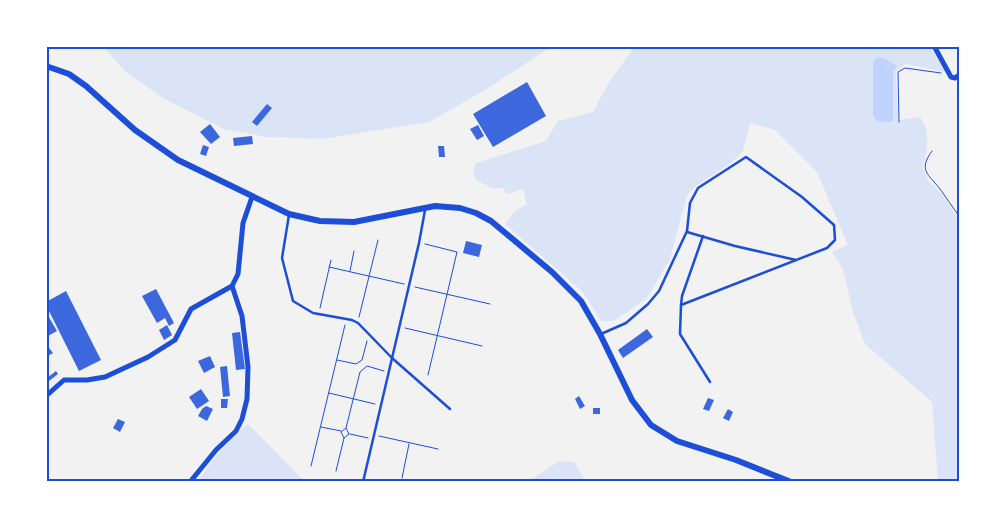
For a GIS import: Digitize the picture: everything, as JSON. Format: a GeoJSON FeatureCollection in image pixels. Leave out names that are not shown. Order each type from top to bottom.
{"type":"FeatureCollection","features":[{"type":"Feature","properties":{"kind":"street"},"geometry":{"type":"LineString","coordinates":[[934,46],[951,76],[955,78],[959,75]]}},
{"type":"Feature","properties":{"kind":"street"},"geometry":{"type":"LineString","coordinates":[[46,66],[69,74],[86,86],[136,130],[178,160],[289,214],[320,221],[354,222],[435,206],[460,208],[476,213],[491,221],[552,272],[581,301],[600,334],[632,400],[651,425],[677,441],[736,460],[791,482]]}},
{"type":"Feature","properties":{"kind":"street"},"geometry":{"type":"LineString","coordinates":[[46,396],[64,380],[87,380],[105,377],[148,357],[175,340],[191,309],[232,286],[238,274],[243,223],[252,197]]}},
{"type":"Feature","properties":{"kind":"street"},"geometry":{"type":"LineString","coordinates":[[190,482],[216,450],[236,432],[247,399],[248,367],[242,316],[232,286]]}},
{"type":"Feature","properties":{"kind":"lane"},"geometry":{"type":"LineString","coordinates":[[600,334],[626,323],[648,304],[659,291],[687,232],[690,202],[698,188],[746,157],[802,197],[834,225],[836,240],[827,248],[681,305]]}},
{"type":"Feature","properties":{"kind":"lane"},"geometry":{"type":"LineString","coordinates":[[362,482],[419,243],[425,208]]}},
{"type":"Feature","properties":{"kind":"lane"},"geometry":{"type":"LineString","coordinates":[[289,214],[282,258],[293,301],[313,313],[347,319],[358,323],[392,358],[450,409]]}},
{"type":"Feature","properties":{"kind":"lane"},"geometry":{"type":"LineString","coordinates":[[687,232],[735,246],[797,260]]}},
{"type":"Feature","properties":{"kind":"lane"},"geometry":{"type":"LineString","coordinates":[[704,236],[682,296],[680,334],[710,382]]}},
{"type":"Feature","properties":{"kind":"path"},"geometry":{"type":"LineString","coordinates":[[899,122],[898,72],[905,68],[946,75]]}},
{"type":"Feature","properties":{"kind":"path"},"geometry":{"type":"LineString","coordinates":[[932,150],[925,167],[927,174],[959,216]]}},
{"type":"Feature","properties":{"kind":"path"},"geometry":{"type":"LineString","coordinates":[[358,323],[378,240]]}},
{"type":"Feature","properties":{"kind":"path"},"geometry":{"type":"LineString","coordinates":[[419,243],[457,252],[428,375]]}},
{"type":"Feature","properties":{"kind":"path"},"geometry":{"type":"LineString","coordinates":[[350,272],[354,251]]}},
{"type":"Feature","properties":{"kind":"path"},"geometry":{"type":"LineString","coordinates":[[319,314],[331,260]]}},
{"type":"Feature","properties":{"kind":"path"},"geometry":{"type":"LineString","coordinates":[[311,466],[347,319]]}},
{"type":"Feature","properties":{"kind":"path"},"geometry":{"type":"LineString","coordinates":[[399,326],[482,346]]}},
{"type":"Feature","properties":{"kind":"path"},"geometry":{"type":"LineString","coordinates":[[337,360],[356,364],[362,360],[369,334]]}},
{"type":"Feature","properties":{"kind":"path"},"geometry":{"type":"LineString","coordinates":[[341,432],[346,428],[360,372],[367,366],[389,372]]}},
{"type":"Feature","properties":{"kind":"path"},"geometry":{"type":"LineString","coordinates":[[329,393],[381,405]]}},
{"type":"Feature","properties":{"kind":"path"},"geometry":{"type":"LineString","coordinates":[[320,427],[341,432]]}},
{"type":"Feature","properties":{"kind":"path"},"geometry":{"type":"LineString","coordinates":[[346,428],[349,434]]}},
{"type":"Feature","properties":{"kind":"path"},"geometry":{"type":"LineString","coordinates":[[341,432],[344,438]]}},
{"type":"Feature","properties":{"kind":"path"},"geometry":{"type":"LineString","coordinates":[[336,471],[344,438],[349,434]]}},
{"type":"Feature","properties":{"kind":"path"},"geometry":{"type":"LineString","coordinates":[[349,434],[373,439]]}},
{"type":"Feature","properties":{"kind":"path"},"geometry":{"type":"LineString","coordinates":[[374,435],[438,449]]}},
{"type":"Feature","properties":{"kind":"path"},"geometry":{"type":"LineString","coordinates":[[402,478],[410,443]]}},
{"type":"Feature","properties":{"kind":"shaded area"},"geometry":{"type":"Polygon","coordinates":[[[102,46],[552,46],[485,90],[429,122],[323,139],[267,137],[224,129],[163,98],[126,72],[102,46]]]}},
{"type":"Feature","properties":{"kind":"shaded area"},"geometry":{"type":"Polygon","coordinates":[[[635,46],[929,46],[931,48],[946,72],[906,64],[896,71],[898,120],[920,117],[926,128],[927,135],[926,155],[922,167],[928,180],[942,194],[959,219],[959,482],[938,482],[932,402],[865,344],[853,312],[843,269],[832,252],[848,245],[817,172],[775,130],[750,123],[743,151],[730,164],[696,186],[687,195],[670,259],[647,298],[614,321],[601,321],[583,292],[505,224],[515,211],[527,204],[523,189],[508,194],[502,188],[492,188],[476,180],[473,171],[476,163],[546,141],[558,121],[593,112],[609,82],[635,46]]]}},
{"type":"Feature","properties":{"kind":"shaded area"},"geometry":{"type":"Polygon","coordinates":[[[248,424],[305,482],[198,482],[220,451],[248,424]]]}},
{"type":"Feature","properties":{"kind":"shaded area"},"geometry":{"type":"Polygon","coordinates":[[[559,461],[574,462],[586,482],[528,482],[559,461]]]}},
{"type":"Feature","properties":{"kind":"water"},"geometry":{"type":"Polygon","coordinates":[[[878,57],[886,59],[897,66],[893,72],[893,120],[890,122],[877,121],[873,115],[873,67],[874,60],[878,57]]]}},
{"type":"Feature","properties":{"kind":"building"},"geometry":{"type":"Polygon","coordinates":[[[527,82],[546,116],[493,147],[473,114],[527,82]]]}},
{"type":"Feature","properties":{"kind":"building"},"geometry":{"type":"Polygon","coordinates":[[[267,104],[272,108],[257,126],[252,122],[267,104]]]}},
{"type":"Feature","properties":{"kind":"building"},"geometry":{"type":"Polygon","coordinates":[[[210,124],[220,137],[211,144],[200,132],[210,124]]]}},
{"type":"Feature","properties":{"kind":"building"},"geometry":{"type":"Polygon","coordinates":[[[478,125],[484,136],[477,140],[470,129],[478,125]]]}},
{"type":"Feature","properties":{"kind":"building"},"geometry":{"type":"Polygon","coordinates":[[[252,136],[253,144],[234,146],[233,138],[252,136]]]}},
{"type":"Feature","properties":{"kind":"building"},"geometry":{"type":"Polygon","coordinates":[[[203,145],[209,147],[206,156],[200,154],[203,145]]]}},
{"type":"Feature","properties":{"kind":"building"},"geometry":{"type":"Polygon","coordinates":[[[438,146],[444,146],[445,157],[439,157],[438,146]]]}},
{"type":"Feature","properties":{"kind":"building"},"geometry":{"type":"Polygon","coordinates":[[[466,241],[482,245],[479,257],[463,253],[466,241]]]}},
{"type":"Feature","properties":{"kind":"building"},"geometry":{"type":"Polygon","coordinates":[[[156,289],[174,323],[169,326],[165,318],[157,323],[142,296],[156,289]]]}},
{"type":"Feature","properties":{"kind":"building"},"geometry":{"type":"Polygon","coordinates":[[[66,291],[101,360],[79,371],[46,305],[46,302],[66,291]]]}},
{"type":"Feature","properties":{"kind":"building"},"geometry":{"type":"Polygon","coordinates":[[[46,312],[57,331],[46,337],[46,312]]]}},
{"type":"Feature","properties":{"kind":"building"},"geometry":{"type":"Polygon","coordinates":[[[167,325],[172,335],[164,340],[159,330],[167,325]]]}},
{"type":"Feature","properties":{"kind":"building"},"geometry":{"type":"Polygon","coordinates":[[[647,329],[653,337],[623,358],[618,350],[647,329]]]}},
{"type":"Feature","properties":{"kind":"building"},"geometry":{"type":"Polygon","coordinates":[[[240,332],[245,369],[236,370],[232,333],[240,332]]]}},
{"type":"Feature","properties":{"kind":"building"},"geometry":{"type":"Polygon","coordinates":[[[46,344],[53,353],[46,357],[46,344]]]}},
{"type":"Feature","properties":{"kind":"building"},"geometry":{"type":"Polygon","coordinates":[[[210,356],[215,367],[204,373],[198,361],[210,356]]]}},
{"type":"Feature","properties":{"kind":"building"},"geometry":{"type":"Polygon","coordinates":[[[227,366],[230,396],[223,397],[220,367],[227,366]]]}},
{"type":"Feature","properties":{"kind":"building"},"geometry":{"type":"Polygon","coordinates":[[[56,371],[58,374],[49,381],[47,378],[56,371]]]}},
{"type":"Feature","properties":{"kind":"building"},"geometry":{"type":"Polygon","coordinates":[[[201,389],[209,401],[197,409],[189,397],[201,389]]]}},
{"type":"Feature","properties":{"kind":"building"},"geometry":{"type":"Polygon","coordinates":[[[579,396],[585,406],[580,409],[575,399],[579,396]]]}},
{"type":"Feature","properties":{"kind":"building"},"geometry":{"type":"Polygon","coordinates":[[[708,398],[714,400],[709,411],[703,409],[708,398]]]}},
{"type":"Feature","properties":{"kind":"building"},"geometry":{"type":"Polygon","coordinates":[[[221,399],[228,399],[227,408],[221,408],[221,399]]]}},
{"type":"Feature","properties":{"kind":"building"},"geometry":{"type":"Polygon","coordinates":[[[206,406],[213,409],[207,421],[198,416],[206,406]]]}},
{"type":"Feature","properties":{"kind":"building"},"geometry":{"type":"Polygon","coordinates":[[[593,408],[600,408],[600,414],[593,414],[593,408]]]}},
{"type":"Feature","properties":{"kind":"building"},"geometry":{"type":"Polygon","coordinates":[[[728,409],[733,412],[729,421],[723,418],[728,409]]]}},
{"type":"Feature","properties":{"kind":"building"},"geometry":{"type":"Polygon","coordinates":[[[118,419],[125,422],[120,432],[113,428],[118,419]]]}}]}
